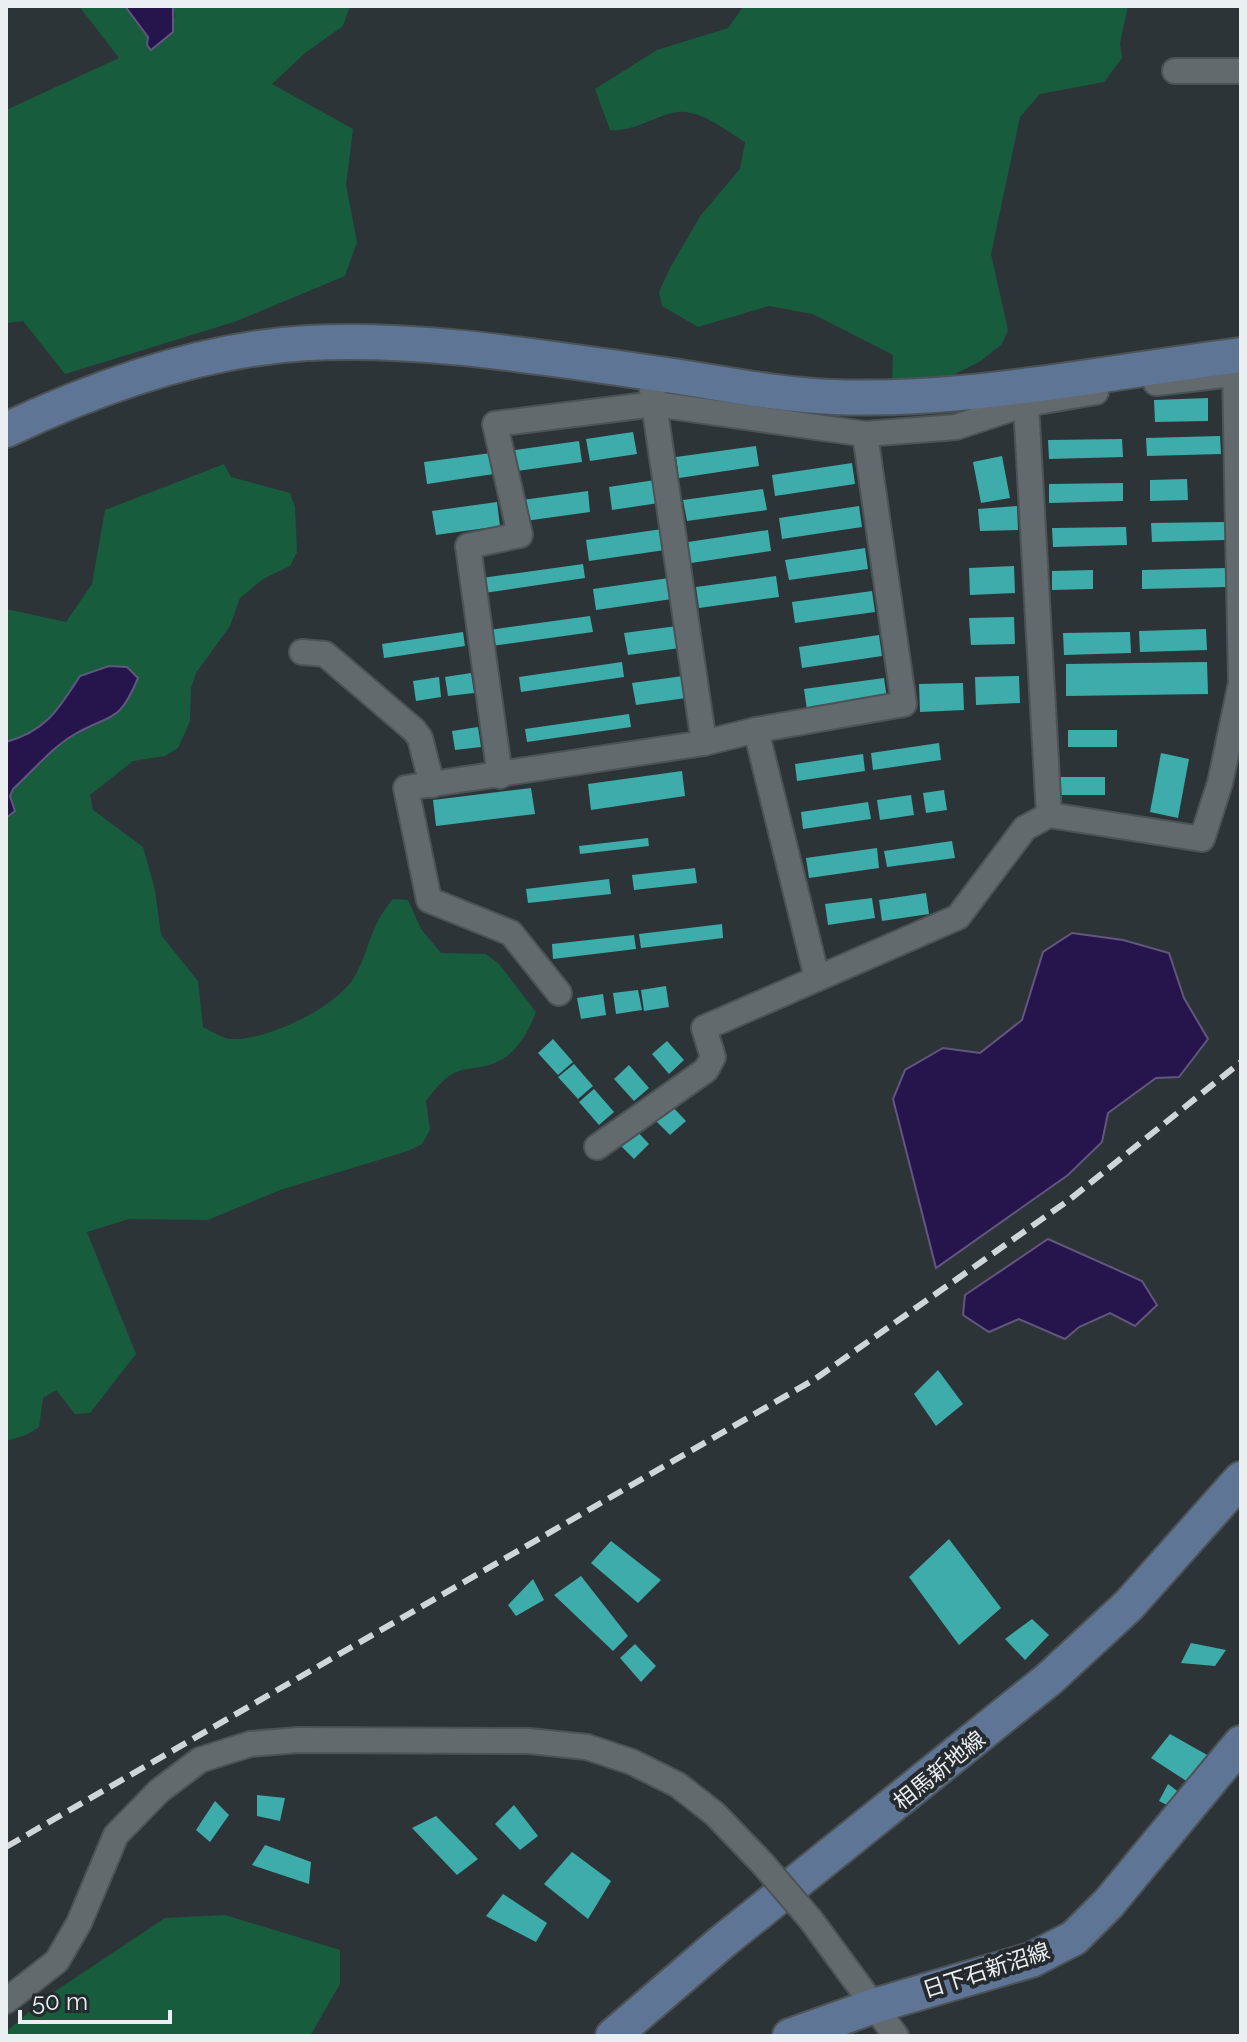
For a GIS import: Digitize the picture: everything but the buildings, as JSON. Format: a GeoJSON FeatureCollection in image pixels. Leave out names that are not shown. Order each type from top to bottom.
{"type":"FeatureCollection","features":[{"type":"Feature","properties":{"kind":"main road"},"geometry":{"type":"LineString","coordinates":[[6,430],[102,389],[179,366],[242,350],[309,343],[474,351],[652,388],[830,397],[899,398],[960,394],[1239,367]]}},
{"type":"Feature","properties":{"kind":"main road","name":"相馬新地線"},"geometry":{"type":"LineString","coordinates":[[613,2036],[722,1942],[1049,1679],[1129,1605],[1241,1479]]}},
{"type":"Feature","properties":{"kind":"main road","name":"日下石新沼線"},"geometry":{"type":"LineString","coordinates":[[790,2036],[874,2006],[1031,1960],[1074,1938],[1109,1903],[1241,1743]]}},
{"type":"Feature","properties":{"kind":"street"},"geometry":{"type":"LineString","coordinates":[[1175,71],[1241,71]]}},
{"type":"Feature","properties":{"kind":"street"},"geometry":{"type":"LineString","coordinates":[[500,776],[468,546],[520,535],[495,424],[652,388],[865,434],[956,427],[1026,404],[1239,367],[1241,683],[1220,783],[1202,839],[1049,815],[1025,828],[958,917],[704,1028],[713,1057],[706,1070],[597,1147]]}},
{"type":"Feature","properties":{"kind":"street"},"geometry":{"type":"LineString","coordinates":[[652,388],[704,743]]}},
{"type":"Feature","properties":{"kind":"street"},"geometry":{"type":"LineString","coordinates":[[1026,404],[1049,815]]}},
{"type":"Feature","properties":{"kind":"street"},"geometry":{"type":"LineString","coordinates":[[559,993],[511,933],[429,900],[406,788],[704,743],[756,730],[904,704],[865,434]]}},
{"type":"Feature","properties":{"kind":"street"},"geometry":{"type":"LineString","coordinates":[[302,652],[325,654],[414,730],[420,738],[432,785]]}},
{"type":"Feature","properties":{"kind":"street"},"geometry":{"type":"LineString","coordinates":[[756,730],[817,978]]}},
{"type":"Feature","properties":{"kind":"street"},"geometry":{"type":"LineString","coordinates":[[6,2001],[57,1961],[79,1923],[116,1835],[159,1791],[200,1760],[250,1744],[298,1740],[529,1741],[587,1747],[632,1762],[678,1785],[715,1814],[811,1920],[896,2036]]}},
{"type":"Feature","properties":{"kind":"green space"},"geometry":{"type":"Polygon","coordinates":[[[79,6],[125,6],[148,38],[147,45],[175,17],[173,6],[350,6],[343,26],[305,53],[272,84],[353,129],[346,185],[357,242],[345,276],[234,322],[65,374],[23,321],[6,323],[6,110],[119,58],[79,6]]]}},
{"type":"Feature","properties":{"kind":"green space"},"geometry":{"type":"Polygon","coordinates":[[[744,6],[1128,6],[1120,43],[1122,58],[1104,82],[1040,94],[1020,117],[991,254],[1008,330],[1002,344],[979,362],[923,390],[892,385],[893,355],[813,314],[769,306],[698,327],[662,306],[659,292],[671,266],[701,215],[740,169],[745,142],[713,122],[686,112],[668,114],[628,129],[610,130],[595,89],[657,50],[728,28],[744,6]]]}},
{"type":"Feature","properties":{"kind":"green space"},"geometry":{"type":"Polygon","coordinates":[[[224,464],[231,477],[290,493],[295,507],[297,552],[290,566],[263,579],[240,598],[230,626],[196,673],[191,688],[190,721],[178,748],[165,756],[133,761],[90,795],[93,810],[143,847],[155,890],[161,935],[198,981],[203,1027],[228,1039],[246,1038],[281,1028],[318,1010],[346,988],[355,976],[379,919],[393,899],[408,900],[421,929],[441,953],[486,954],[499,964],[536,1012],[523,1038],[503,1059],[465,1069],[445,1079],[426,1101],[430,1130],[422,1144],[408,1151],[280,1190],[208,1220],[129,1219],[87,1232],[136,1354],[90,1413],[75,1414],[56,1390],[43,1398],[39,1427],[6,1441],[6,609],[66,622],[92,584],[105,510],[224,464]]]}},
{"type":"Feature","properties":{"kind":"green space"},"geometry":{"type":"Polygon","coordinates":[[[225,1915],[340,1950],[340,1984],[310,2036],[6,2036],[6,2032],[45,1998],[165,1918],[225,1915]]]}},
{"type":"Feature","properties":{"kind":"shaded area"},"geometry":{"type":"Polygon","coordinates":[[[125,6],[173,6],[173,32],[151,50],[147,45],[148,37],[125,6]]]}},
{"type":"Feature","properties":{"kind":"shaded area"},"geometry":{"type":"Polygon","coordinates":[[[109,666],[127,667],[138,678],[125,703],[113,715],[67,739],[42,760],[13,789],[10,796],[15,811],[6,818],[6,742],[31,732],[50,718],[80,676],[109,666]]]}},
{"type":"Feature","properties":{"kind":"shaded area"},"geometry":{"type":"Polygon","coordinates":[[[1072,933],[1123,940],[1169,953],[1184,998],[1208,1039],[1179,1077],[1156,1078],[1108,1113],[1102,1142],[1068,1175],[936,1268],[893,1099],[905,1070],[943,1048],[980,1053],[1022,1020],[1043,952],[1072,933]]]}},
{"type":"Feature","properties":{"kind":"shaded area"},"geometry":{"type":"Polygon","coordinates":[[[1048,1239],[1142,1281],[1157,1305],[1135,1326],[1110,1313],[1079,1327],[1065,1339],[1019,1319],[989,1332],[963,1315],[965,1295],[1048,1239]]]}},
{"type":"Feature","properties":{"kind":"railway"},"geometry":{"type":"LineString","coordinates":[[6,1847],[815,1379],[1069,1200],[1241,1062]]}}]}
